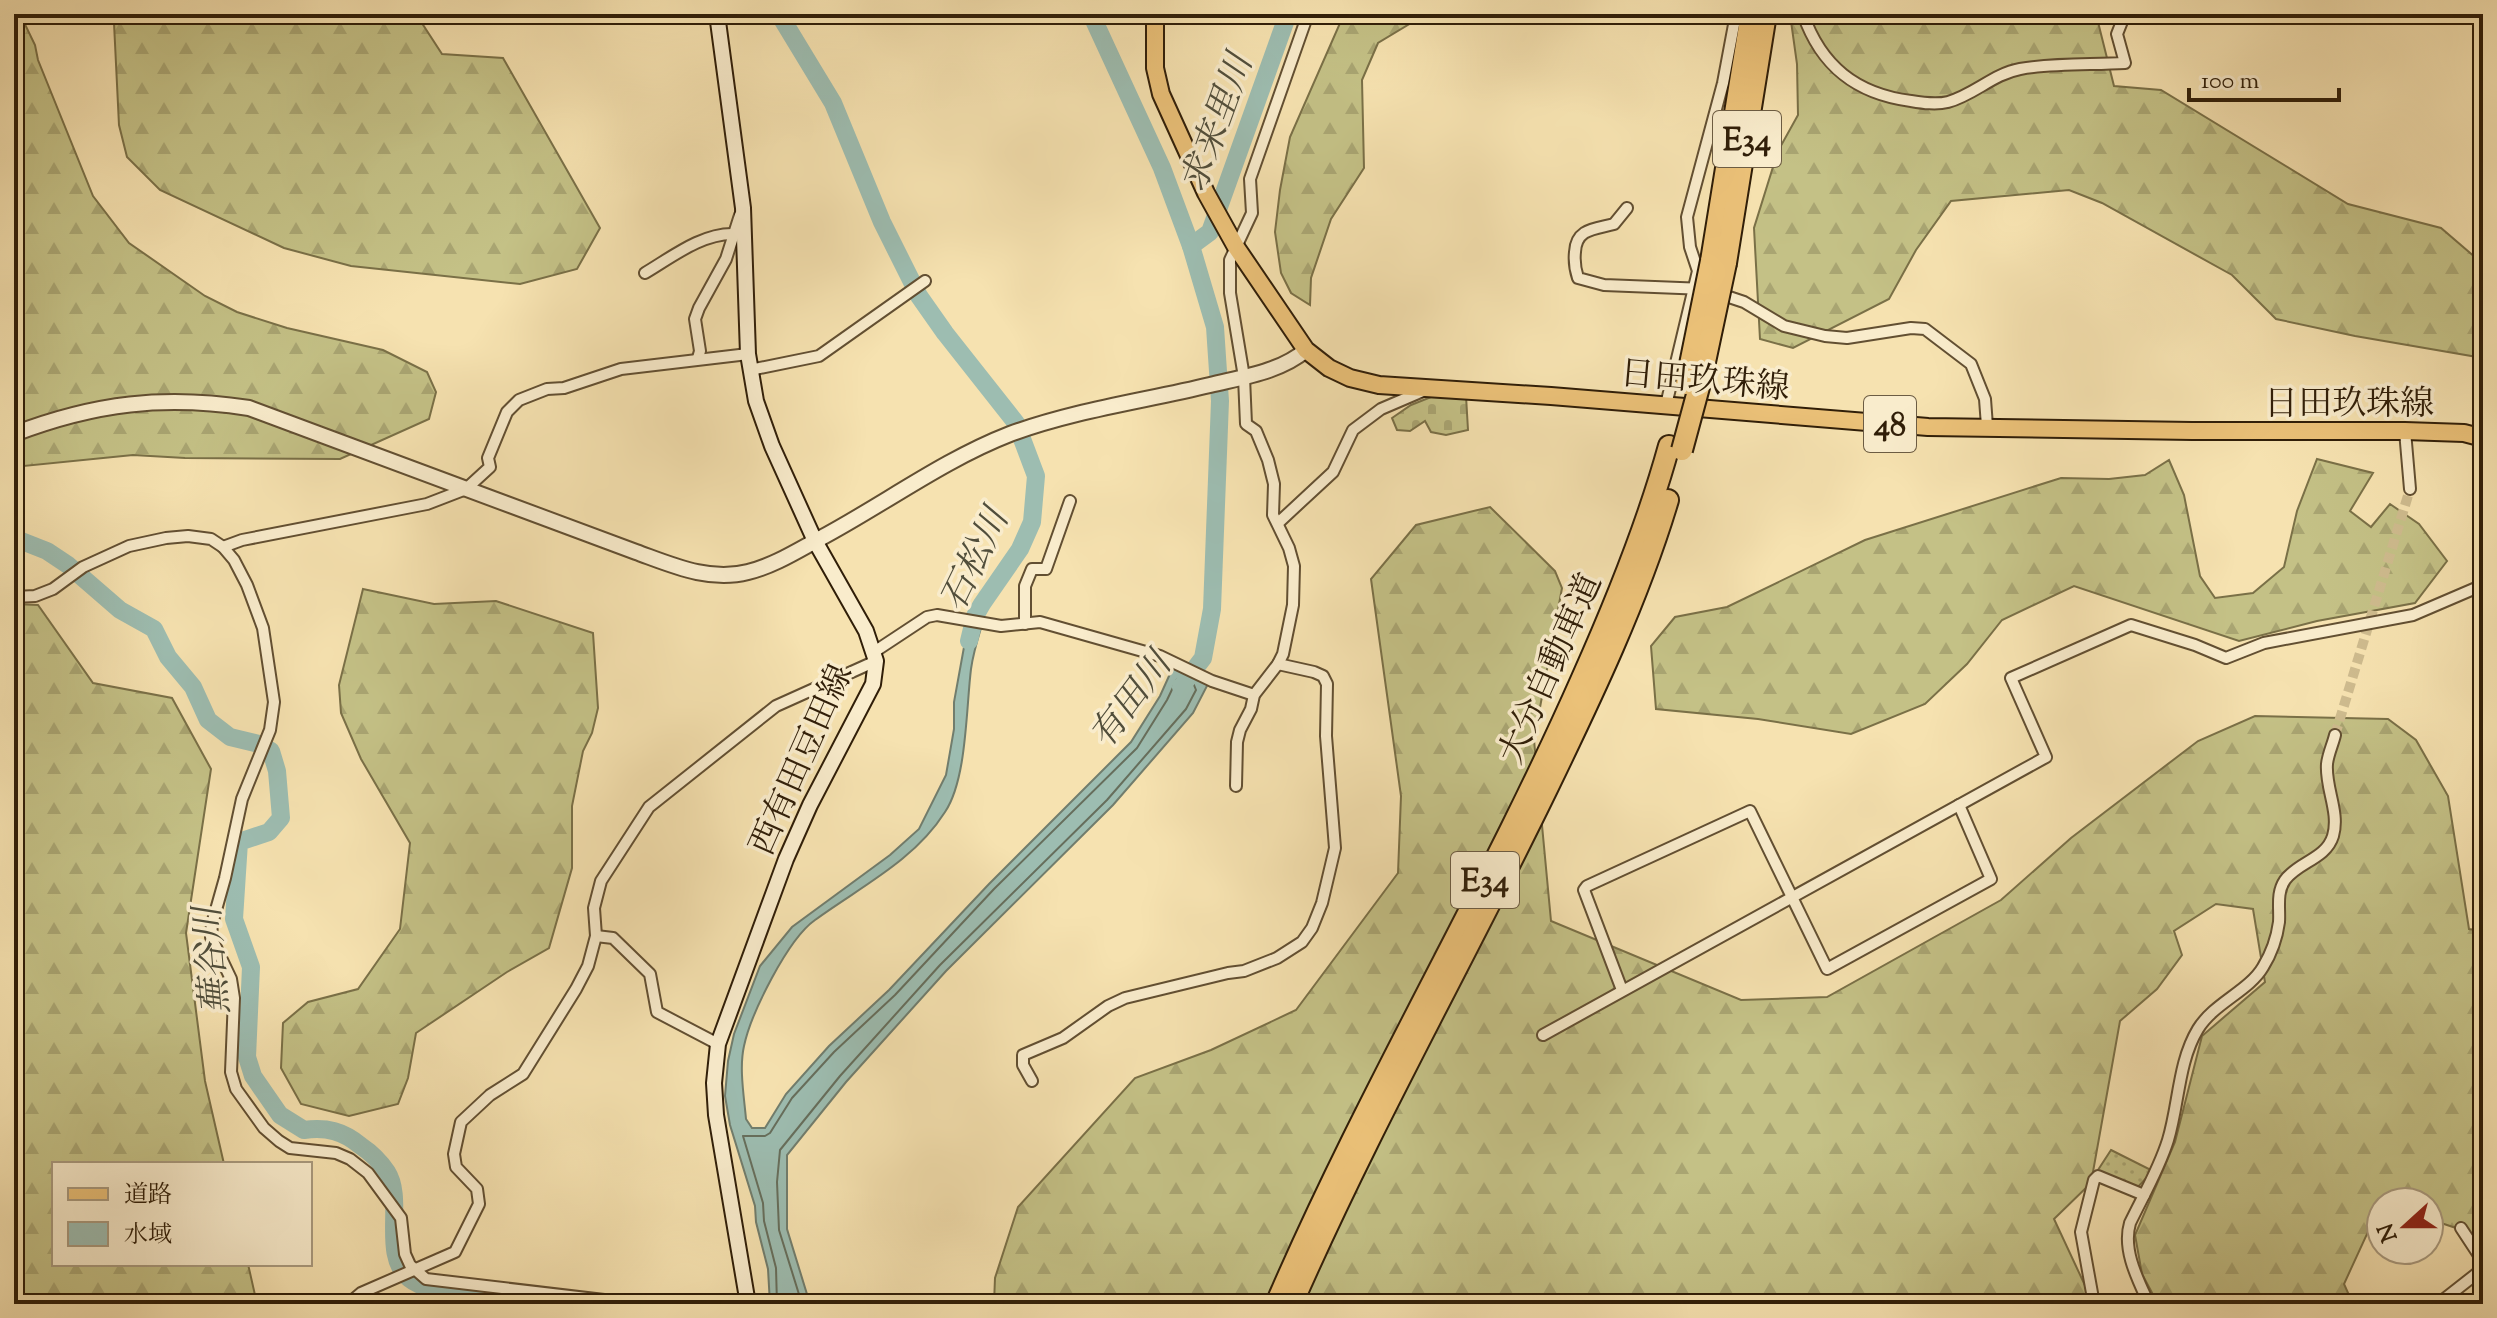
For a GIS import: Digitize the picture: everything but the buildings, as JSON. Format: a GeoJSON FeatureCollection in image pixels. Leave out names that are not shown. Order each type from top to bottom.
{"type":"FeatureCollection","features":[{"type":"Feature","properties":{"kind":"highway","name":"大分自動車道"},"geometry":{"type":"LineString","coordinates":[[1719,262],[1751,14]]}},
{"type":"Feature","properties":{"kind":"highway","name":"大分自動車道"},"geometry":{"type":"LineString","coordinates":[[1292,1304],[1329,1218],[1396,1082],[1511,863],[1583,715],[1653,548],[1689,373],[1719,262],[1766,14]]}},
{"type":"Feature","properties":{"kind":"highway","name":"大分自動車道"},"geometry":{"type":"LineString","coordinates":[[1276,1304],[1334,1176],[1510,835],[1616,601],[1676,448]]}},
{"type":"Feature","properties":{"kind":"main road","name":"日田玖珠線"},"geometry":{"type":"LineString","coordinates":[[1155,14],[1155,68],[1161,94],[1226,230],[1306,350],[1329,368],[1350,378],[1379,385],[1915,426],[2405,431],[2464,433],[2483,438]]}},
{"type":"Feature","properties":{"kind":"street","name":"西有田豆田線"},"geometry":{"type":"LineString","coordinates":[[717,14],[743,208],[749,362],[756,401],[772,446],[815,541],[866,631],[875,656],[873,684],[810,805],[786,859],[718,1044],[714,1083],[716,1115],[748,1304]]}},
{"type":"Feature","properties":{"kind":"street"},"geometry":{"type":"LineString","coordinates":[[1236,786],[1237,742],[1254,695],[1283,654],[1293,605],[1294,566],[1273,515],[1274,484],[1268,460],[1256,431],[1246,424],[1244,377],[1230,293],[1230,260],[1252,213],[1250,179],[1308,14]]}},
{"type":"Feature","properties":{"kind":"street"},"geometry":{"type":"LineString","coordinates":[[1666,405],[1698,271],[1690,247],[1687,217],[1723,83],[1736,14]]}},
{"type":"Feature","properties":{"kind":"street"},"geometry":{"type":"LineString","coordinates":[[1803,14],[1811,39],[1847,78],[1888,98],[1928,104],[1946,103],[1975,92],[1990,80],[2019,69],[2125,63],[2117,34],[2125,14]]}},
{"type":"Feature","properties":{"kind":"street"},"geometry":{"type":"LineString","coordinates":[[698,358],[700,351],[695,319],[726,259],[743,208]]}},
{"type":"Feature","properties":{"kind":"street"},"geometry":{"type":"LineString","coordinates":[[1627,208],[1614,224],[1590,229],[1575,243],[1574,261],[1578,278],[1591,284],[1705,289],[1744,302],[1784,326],[1825,336],[1847,338],[1911,328],[1925,329],[1971,364],[1985,399],[1987,426]]}},
{"type":"Feature","properties":{"kind":"street"},"geometry":{"type":"LineString","coordinates":[[645,273],[707,237],[734,234]]}},
{"type":"Feature","properties":{"kind":"street"},"geometry":{"type":"LineString","coordinates":[[223,547],[242,540],[427,504],[466,489],[490,467],[488,458],[507,412],[519,400],[547,389],[564,388],[621,369],[698,358],[749,362],[819,356],[925,281]]}},
{"type":"Feature","properties":{"kind":"street"},"geometry":{"type":"LineString","coordinates":[[14,434],[67,415],[112,406],[205,401],[249,408],[686,570],[713,576],[747,572],[777,561],[958,458],[1008,435],[1080,413],[1244,377],[1289,364],[1306,350]]}},
{"type":"Feature","properties":{"kind":"street"},"geometry":{"type":"LineString","coordinates":[[1278,523],[1333,472],[1353,430],[1381,409],[1430,388]]}},
{"type":"Feature","properties":{"kind":"street"},"geometry":{"type":"LineString","coordinates":[[2405,431],[2410,489]]}},
{"type":"Feature","properties":{"kind":"street"},"geometry":{"type":"LineString","coordinates":[[1025,624],[1025,586],[1032,569],[1046,569],[1070,501]]}},
{"type":"Feature","properties":{"kind":"street"},"geometry":{"type":"LineString","coordinates":[[14,597],[35,596],[53,589],[83,567],[129,546],[166,538],[188,536],[211,539],[234,560],[263,628],[274,702],[270,730],[242,799],[212,924],[211,937],[231,979],[234,998],[231,1072],[236,1089],[264,1128],[290,1148],[336,1153],[350,1159],[380,1185],[401,1218],[410,1274]]}},
{"type":"Feature","properties":{"kind":"street"},"geometry":{"type":"LineString","coordinates":[[1543,1035],[2046,757],[2011,678],[2131,625],[2226,658],[2264,643],[2413,615],[2483,585]]}},
{"type":"Feature","properties":{"kind":"street"},"geometry":{"type":"LineString","coordinates":[[348,1304],[361,1293],[455,1252],[479,1204],[477,1189],[456,1167],[454,1154],[461,1122],[490,1095],[523,1074],[576,989],[588,966],[596,936],[594,908],[601,881],[649,807],[776,706],[875,656],[927,617],[937,615],[987,625],[1040,622],[1160,656],[1212,681],[1254,695]]}},
{"type":"Feature","properties":{"kind":"street"},"geometry":{"type":"LineString","coordinates":[[1032,1081],[1023,1065],[1023,1055],[1063,1038],[1108,1006],[1125,998],[1244,971],[1277,958],[1302,942],[1312,928],[1322,903],[1335,848],[1326,736],[1327,684],[1323,676],[1314,672],[1278,664]]}},
{"type":"Feature","properties":{"kind":"street"},"geometry":{"type":"LineString","coordinates":[[2149,1304],[2135,1276],[2127,1233],[2169,1137],[2187,1053],[2198,1030],[2216,1008],[2261,971],[2279,924],[2279,894],[2284,882],[2294,871],[2319,856],[2332,839],[2335,825],[2327,765],[2335,735]]}},
{"type":"Feature","properties":{"kind":"street"},"geometry":{"type":"LineString","coordinates":[[1622,990],[1584,890],[1587,886],[1750,811],[1827,969],[1991,879],[1959,805]]}},
{"type":"Feature","properties":{"kind":"street"},"geometry":{"type":"LineString","coordinates":[[596,936],[613,938],[650,974],[657,1012],[718,1044]]}},
{"type":"Feature","properties":{"kind":"street"},"geometry":{"type":"LineString","coordinates":[[2094,1304],[2081,1232],[2094,1180],[2098,1176],[2144,1195]]}},
{"type":"Feature","properties":{"kind":"street"},"geometry":{"type":"LineString","coordinates":[[2440,1303],[2480,1271],[2482,1260],[2461,1228]]}},
{"type":"Feature","properties":{"kind":"street"},"geometry":{"type":"LineString","coordinates":[[410,1274],[426,1279],[638,1304]]}},
{"type":"Feature","properties":{"kind":"street"},"geometry":{"type":"LineString","coordinates":[[722,1304],[748,1304]]}},
{"type":"Feature","properties":{"kind":"green space"},"geometry":{"type":"Polygon","coordinates":[[[14,14],[20,14],[35,45],[38,60],[93,196],[129,243],[205,296],[237,312],[287,328],[383,350],[427,372],[436,392],[429,419],[340,459],[133,455],[14,467],[14,14]]]}},
{"type":"Feature","properties":{"kind":"green space"},"geometry":{"type":"Polygon","coordinates":[[[108,14],[416,14],[442,54],[503,58],[600,228],[577,269],[520,284],[351,266],[284,248],[160,190],[127,157],[119,125],[114,23],[108,14]]]}},
{"type":"Feature","properties":{"kind":"green space"},"geometry":{"type":"Polygon","coordinates":[[[1344,14],[1426,14],[1378,43],[1362,80],[1364,168],[1331,219],[1311,278],[1310,305],[1291,293],[1281,273],[1275,232],[1290,137],[1344,14]]]}},
{"type":"Feature","properties":{"kind":"green space"},"geometry":{"type":"Polygon","coordinates":[[[1790,14],[2096,14],[2114,86],[2161,90],[2348,204],[2441,228],[2483,264],[2483,358],[2276,319],[2232,275],[2102,203],[2069,190],[1951,201],[1916,250],[1889,299],[1793,348],[1760,339],[1754,228],[1778,151],[1798,115],[1797,64],[1790,14]]]}},
{"type":"Feature","properties":{"kind":"green space"},"geometry":{"type":"Polygon","coordinates":[[[1436,395],[1466,396],[1468,430],[1446,435],[1431,432],[1425,421],[1410,431],[1397,430],[1392,418],[1411,405],[1436,395]]]}},
{"type":"Feature","properties":{"kind":"green space"},"geometry":{"type":"Polygon","coordinates":[[[2317,459],[2373,473],[2350,511],[2371,527],[2390,504],[2419,524],[2447,561],[2415,603],[2317,621],[2239,641],[2074,586],[2002,620],[1967,664],[1925,704],[1851,734],[1758,719],[1656,709],[1651,646],[1675,617],[1727,607],[1865,540],[2061,478],[2109,479],[2145,475],[2169,460],[2184,495],[2200,576],[2215,598],[2253,593],[2284,567],[2297,511],[2317,459]]]}},
{"type":"Feature","properties":{"kind":"green space"},"geometry":{"type":"Polygon","coordinates":[[[1490,507],[1555,571],[1562,588],[1534,740],[1551,921],[1741,1000],[1827,997],[2001,900],[2071,838],[2198,741],[2255,716],[2388,719],[2416,740],[2448,796],[2469,929],[2483,931],[2483,1237],[2445,1224],[2445,1186],[2365,1186],[2365,1238],[2344,1284],[2353,1304],[2158,1304],[2142,1274],[2135,1235],[2175,1142],[2202,1036],[2265,982],[2253,909],[2216,904],[2174,931],[2182,955],[2157,989],[2120,1021],[2091,1183],[2054,1219],[2089,1294],[2089,1304],[994,1304],[995,1278],[1018,1207],[1135,1078],[1211,1050],[1296,1010],[1398,873],[1401,796],[1371,579],[1416,525],[1490,507]]]}},
{"type":"Feature","properties":{"kind":"green space"},"geometry":{"type":"Polygon","coordinates":[[[363,589],[434,604],[496,601],[593,633],[598,708],[592,733],[583,751],[572,806],[572,868],[549,948],[416,1033],[408,1078],[398,1104],[349,1116],[301,1104],[281,1068],[283,1023],[308,1002],[358,989],[400,929],[410,843],[361,759],[341,713],[339,685],[363,589]]]}},
{"type":"Feature","properties":{"kind":"green space"},"geometry":{"type":"Polygon","coordinates":[[[14,604],[38,605],[93,683],[172,698],[211,769],[186,933],[205,1081],[224,1162],[52,1162],[52,1266],[248,1266],[257,1304],[14,1304],[14,604]]]}},
{"type":"Feature","properties":{"kind":"green space"},"geometry":{"type":"Polygon","coordinates":[[[2111,1150],[2153,1171],[2134,1191],[2096,1173],[2111,1150]]]}},
{"type":"Feature","properties":{"kind":"water"},"geometry":{"type":"Polygon","coordinates":[[[968,625],[981,628],[971,669],[962,763],[952,798],[945,812],[918,845],[885,872],[815,920],[783,960],[762,997],[744,1046],[743,1092],[746,1119],[752,1128],[765,1128],[786,1094],[829,1046],[889,990],[989,884],[1131,742],[1160,696],[1174,665],[1208,684],[1193,713],[1113,805],[946,971],[846,1082],[787,1155],[787,1229],[810,1304],[770,1304],[768,1269],[755,1206],[730,1125],[725,1096],[734,1034],[760,966],[792,927],[890,855],[919,829],[946,775],[954,729],[954,702],[968,625]]]}},
{"type":"Feature","properties":{"kind":"waterway","name":"石松川"},"geometry":{"type":"LineString","coordinates":[[779,14],[833,103],[882,222],[919,296],[1016,423],[1036,476],[1032,522],[1020,549],[975,616],[969,641]]}},
{"type":"Feature","properties":{"kind":"waterway","name":"有田川"},"geometry":{"type":"LineString","coordinates":[[1091,14],[1162,168],[1191,246],[1215,327],[1220,401],[1212,609],[1203,658],[1181,687]]}},
{"type":"Feature","properties":{"kind":"waterway","name":"求来里川"},"geometry":{"type":"LineString","coordinates":[[1191,246],[1210,232],[1288,14]]}},
{"type":"Feature","properties":{"kind":"waterway","name":"蕪谷川"},"geometry":{"type":"LineString","coordinates":[[14,538],[47,551],[120,610],[154,629],[168,657],[193,687],[208,720],[230,737],[259,744],[271,751],[277,771],[281,818],[269,832],[239,842],[234,919],[251,967],[247,1057],[253,1076],[280,1115],[304,1130],[327,1130],[348,1137],[379,1161],[392,1184],[396,1257],[410,1279],[433,1289],[476,1295],[484,1304]]}},
{"type":"Feature","properties":{"kind":"tunnel"},"geometry":{"type":"LineString","coordinates":[[2335,735],[2410,489]]}}]}
